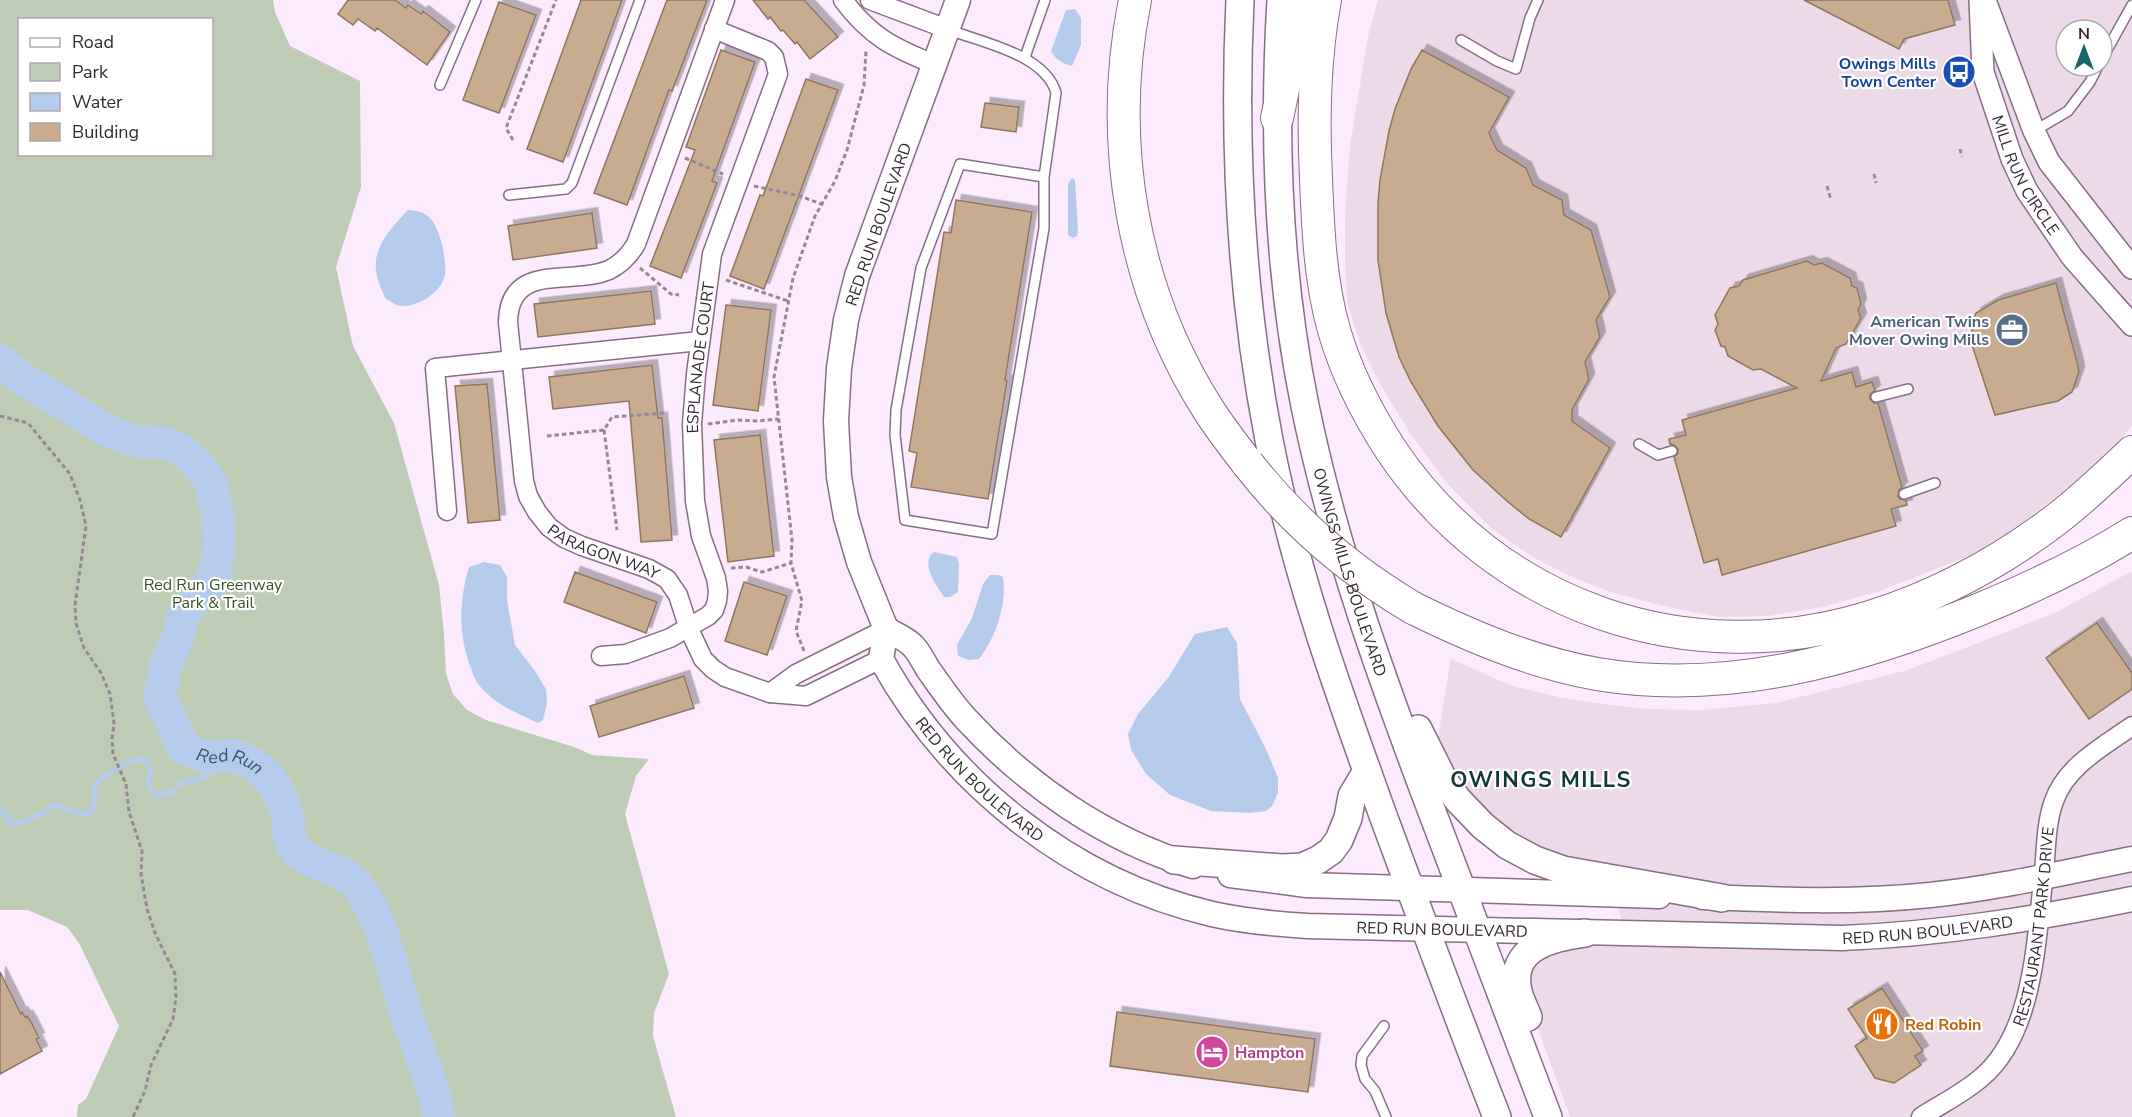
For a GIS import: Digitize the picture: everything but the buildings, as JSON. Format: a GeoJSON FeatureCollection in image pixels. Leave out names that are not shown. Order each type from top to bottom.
{"type":"FeatureCollection","features":[{"type":"Feature","properties":{"kind":"highway"},"geometry":{"type":"LineString","coordinates":[[1135,0],[1125,64],[1124,126],[1127,178],[1141,253],[1154,295],[1184,366],[1207,408],[1248,464],[1292,515],[1329,550],[1359,573],[1413,608],[1490,644],[1532,658],[1596,674],[1667,680],[1746,676],[1824,662],[1925,631],[2058,575],[2132,533]]}},
{"type":"Feature","properties":{"kind":"highway"},"geometry":{"type":"LineString","coordinates":[[1277,118],[1302,0]]}},
{"type":"Feature","properties":{"kind":"highway"},"geometry":{"type":"LineString","coordinates":[[1325,0],[1318,42],[1314,109],[1319,243],[1328,303],[1344,359],[1378,428],[1421,491],[1444,515],[1488,553],[1535,585],[1564,599],[1625,620],[1657,629],[1690,634],[1765,636],[1868,618],[1940,590],[1978,570],[2057,519],[2132,452]]}},
{"type":"Feature","properties":{"kind":"main road","name":"RED RUN BOULEVARD"},"geometry":{"type":"LineString","coordinates":[[958,0],[857,276],[846,320],[839,368],[836,421],[842,496],[859,562],[886,629],[913,645],[967,720],[1027,777],[1061,802],[1131,843],[1174,860],[1203,869],[1272,882],[1307,885],[1722,898],[1884,899],[1932,895],[2043,877],[2132,859]]}},
{"type":"Feature","properties":{"kind":"main road"},"geometry":{"type":"LineString","coordinates":[[1240,0],[1236,98],[1241,233],[1269,439],[1302,576],[1324,648],[1410,888],[1497,1117]]}},
{"type":"Feature","properties":{"kind":"main road","name":"OWINGS MILLS BOULEVARD"},"geometry":{"type":"LineString","coordinates":[[1281,0],[1277,118],[1286,276],[1304,404],[1334,526],[1369,640],[1548,1117]]}},
{"type":"Feature","properties":{"kind":"main road"},"geometry":{"type":"LineString","coordinates":[[881,659],[886,629]]}},
{"type":"Feature","properties":{"kind":"main road"},"geometry":{"type":"LineString","coordinates":[[1369,640],[1402,692],[1444,781],[1458,800],[1484,826],[1507,844],[1535,860],[1563,870],[1722,898]]}},
{"type":"Feature","properties":{"kind":"main road","name":"RED RUN BOULEVARD"},"geometry":{"type":"LineString","coordinates":[[881,659],[895,684],[942,749],[976,784],[1029,828],[1107,875],[1165,899],[1239,920],[1307,926],[1853,938],[1982,927],[2132,899]]}},
{"type":"Feature","properties":{"kind":"main road"},"geometry":{"type":"LineString","coordinates":[[1174,860],[1282,868],[1302,867],[1318,860],[1331,851],[1339,840],[1348,818],[1352,796],[1367,771]]}},
{"type":"Feature","properties":{"kind":"main road"},"geometry":{"type":"LineString","coordinates":[[1565,1117],[1518,992],[1518,975],[1526,956],[1538,944],[1562,936],[1585,933]]}},
{"type":"Feature","properties":{"kind":"street","name":"PARAGON WAY"},"geometry":{"type":"LineString","coordinates":[[725,0],[636,244],[629,255],[608,270],[542,279],[529,283],[519,290],[508,310],[524,481],[528,496],[537,512],[549,527],[564,538],[649,569],[668,579],[678,596],[688,628],[703,659],[712,669],[725,677],[770,693]]}},
{"type":"Feature","properties":{"kind":"street"},"geometry":{"type":"LineString","coordinates":[[843,0],[858,20],[886,42],[905,53],[934,64]]}},
{"type":"Feature","properties":{"kind":"street"},"geometry":{"type":"LineString","coordinates":[[870,0],[947,29]]}},
{"type":"Feature","properties":{"kind":"street","name":"MILL RUN CIRCLE"},"geometry":{"type":"LineString","coordinates":[[1980,0],[1983,72],[2012,159],[2027,191],[2072,257],[2132,325]]}},
{"type":"Feature","properties":{"kind":"street","name":"MILL RUN CIRCLE"},"geometry":{"type":"LineString","coordinates":[[1985,0],[2034,131],[2049,162],[2132,268]]}},
{"type":"Feature","properties":{"kind":"street","name":"ESPLANADE COURT"},"geometry":{"type":"LineString","coordinates":[[601,656],[626,654],[640,650],[688,628],[714,610],[718,591],[716,578],[701,536],[695,501],[693,401],[712,254],[778,74],[774,57],[768,51],[714,29]]}},
{"type":"Feature","properties":{"kind":"street"},"geometry":{"type":"LineString","coordinates":[[447,512],[435,368],[700,341]]}},
{"type":"Feature","properties":{"kind":"street"},"geometry":{"type":"LineString","coordinates":[[770,693],[796,674],[886,629]]}},
{"type":"Feature","properties":{"kind":"street"},"geometry":{"type":"LineString","coordinates":[[770,693],[806,696],[881,659]]}},
{"type":"Feature","properties":{"kind":"street","name":"RESTAURANT PARK DRIVE"},"geometry":{"type":"LineString","coordinates":[[1921,1117],[1983,1077],[1998,1058],[2020,1021],[2029,988],[2054,801],[2072,773],[2088,757],[2132,726]]}},
{"type":"Feature","properties":{"kind":"lane"},"geometry":{"type":"LineString","coordinates":[[440,85],[476,0]]}},
{"type":"Feature","properties":{"kind":"lane"},"geometry":{"type":"LineString","coordinates":[[509,195],[566,189],[572,183],[640,0]]}},
{"type":"Feature","properties":{"kind":"lane"},"geometry":{"type":"LineString","coordinates":[[1025,57],[1045,0]]}},
{"type":"Feature","properties":{"kind":"lane"},"geometry":{"type":"LineString","coordinates":[[1461,40],[1516,69],[1530,18],[1538,0]]}},
{"type":"Feature","properties":{"kind":"lane"},"geometry":{"type":"LineString","coordinates":[[2114,37],[2132,5]]}},
{"type":"Feature","properties":{"kind":"lane"},"geometry":{"type":"LineString","coordinates":[[947,29],[1025,57],[1049,77],[1056,93],[1044,177],[1044,228],[992,534],[905,520],[895,435],[896,410],[921,268],[960,164],[1044,177]]}},
{"type":"Feature","properties":{"kind":"lane"},"geometry":{"type":"LineString","coordinates":[[2034,131],[2067,111],[2092,78]]}},
{"type":"Feature","properties":{"kind":"lane"},"geometry":{"type":"LineString","coordinates":[[1876,397],[1908,388]]}},
{"type":"Feature","properties":{"kind":"lane"},"geometry":{"type":"LineString","coordinates":[[1639,444],[1658,455],[1672,451]]}},
{"type":"Feature","properties":{"kind":"lane"},"geometry":{"type":"LineString","coordinates":[[1904,494],[1935,483]]}},
{"type":"Feature","properties":{"kind":"lane"},"geometry":{"type":"LineString","coordinates":[[1384,1026],[1362,1056],[1361,1065],[1365,1079],[1375,1091],[1386,1117]]}},
{"type":"Feature","properties":{"kind":"path"},"geometry":{"type":"LineString","coordinates":[[513,140],[506,128],[556,0]]}},
{"type":"Feature","properties":{"kind":"path"},"geometry":{"type":"LineString","coordinates":[[807,657],[796,636],[802,601],[791,563],[792,540],[773,382],[793,278],[821,204],[835,181],[847,150],[864,86],[866,51]]}},
{"type":"Feature","properties":{"kind":"path"},"geometry":{"type":"LineString","coordinates":[[1960,149],[1962,157]]}},
{"type":"Feature","properties":{"kind":"path"},"geometry":{"type":"LineString","coordinates":[[677,156],[702,164],[728,177]]}},
{"type":"Feature","properties":{"kind":"path"},"geometry":{"type":"LineString","coordinates":[[1874,174],[1876,183]]}},
{"type":"Feature","properties":{"kind":"path"},"geometry":{"type":"LineString","coordinates":[[747,183],[800,196],[821,204]]}},
{"type":"Feature","properties":{"kind":"path"},"geometry":{"type":"LineString","coordinates":[[1827,186],[1831,200]]}},
{"type":"Feature","properties":{"kind":"path"},"geometry":{"type":"LineString","coordinates":[[640,268],[671,294],[679,295]]}},
{"type":"Feature","properties":{"kind":"path"},"geometry":{"type":"LineString","coordinates":[[716,277],[789,302]]}},
{"type":"Feature","properties":{"kind":"path"},"geometry":{"type":"LineString","coordinates":[[617,530],[604,430],[612,417],[665,412]]}},
{"type":"Feature","properties":{"kind":"path"},"geometry":{"type":"LineString","coordinates":[[0,416],[28,423],[70,474],[80,500],[86,526],[75,604],[76,623],[84,648],[101,673],[110,694],[114,723],[112,739],[114,754],[126,784],[129,812],[142,851],[141,874],[147,909],[155,933],[175,974],[176,997],[173,1019],[151,1065],[145,1091],[133,1117]]}},
{"type":"Feature","properties":{"kind":"path"},"geometry":{"type":"LineString","coordinates":[[701,425],[738,420],[778,419]]}},
{"type":"Feature","properties":{"kind":"path"},"geometry":{"type":"LineString","coordinates":[[547,436],[604,430]]}},
{"type":"Feature","properties":{"kind":"path"},"geometry":{"type":"LineString","coordinates":[[723,570],[746,567],[762,572],[791,563]]}},
{"type":"Feature","properties":{"kind":"shaded area"},"geometry":{"type":"Polygon","coordinates":[[[1378,0],[2132,0],[2132,426],[2080,478],[2017,527],[1974,554],[1877,592],[1823,607],[1768,616],[1719,617],[1614,593],[1576,579],[1531,556],[1491,528],[1445,481],[1410,433],[1380,384],[1360,344],[1348,305],[1345,215],[1350,146],[1368,37],[1378,0]]]}},
{"type":"Feature","properties":{"kind":"shaded area"},"geometry":{"type":"Polygon","coordinates":[[[2132,571],[2132,1117],[1570,1117],[1529,1004],[1528,977],[1541,956],[1562,946],[1627,942],[1609,870],[1534,847],[1507,831],[1482,810],[1436,750],[1451,659],[1512,686],[1563,698],[1611,705],[1649,709],[1701,710],[1776,703],[1908,670],[2055,613],[2132,571]]]}},
{"type":"Feature","properties":{"kind":"green space","name":"Red Run Greenway Park & Trail"},"geometry":{"type":"Polygon","coordinates":[[[0,0],[273,0],[275,12],[290,46],[360,81],[361,187],[336,267],[353,346],[394,423],[439,585],[446,674],[453,694],[467,710],[486,720],[574,747],[592,755],[649,759],[636,776],[625,814],[669,974],[654,1013],[653,1036],[676,1117],[77,1117],[78,1105],[86,1099],[119,1026],[79,943],[67,927],[28,910],[0,910],[0,0]]]}},
{"type":"Feature","properties":{"kind":"water"},"geometry":{"type":"Polygon","coordinates":[[[1075,9],[1081,18],[1081,45],[1072,66],[1060,61],[1051,51],[1066,10],[1075,9]]]}},
{"type":"Feature","properties":{"kind":"water"},"geometry":{"type":"Polygon","coordinates":[[[1072,178],[1075,180],[1078,232],[1073,238],[1068,235],[1068,184],[1072,178]]]}},
{"type":"Feature","properties":{"kind":"water"},"geometry":{"type":"Polygon","coordinates":[[[408,210],[422,213],[433,222],[442,244],[445,275],[443,282],[434,293],[415,304],[402,306],[385,298],[377,278],[376,262],[377,253],[385,237],[408,210]]]}},
{"type":"Feature","properties":{"kind":"water"},"geometry":{"type":"Polygon","coordinates":[[[934,552],[957,557],[958,592],[950,597],[944,597],[931,574],[928,562],[934,552]]]}},
{"type":"Feature","properties":{"kind":"water"},"geometry":{"type":"Polygon","coordinates":[[[484,562],[500,565],[507,577],[507,600],[515,645],[546,689],[547,703],[543,720],[538,723],[491,698],[475,679],[467,656],[461,618],[463,592],[469,567],[484,562]]]}},
{"type":"Feature","properties":{"kind":"water"},"geometry":{"type":"Polygon","coordinates":[[[990,575],[1003,577],[1002,609],[985,651],[979,659],[969,660],[958,656],[957,645],[972,618],[983,584],[990,575]]]}},
{"type":"Feature","properties":{"kind":"water"},"geometry":{"type":"Polygon","coordinates":[[[1227,627],[1237,643],[1240,699],[1278,778],[1278,793],[1272,806],[1266,811],[1251,813],[1211,811],[1170,795],[1146,774],[1131,750],[1128,734],[1138,714],[1168,678],[1195,634],[1227,627]]]}},
{"type":"Feature","properties":{"kind":"waterway","name":"Red Run"},"geometry":{"type":"LineString","coordinates":[[0,360],[23,379],[108,431],[139,442],[165,443],[180,449],[198,465],[212,485],[218,519],[219,547],[214,577],[183,614],[178,638],[166,663],[160,698],[184,748],[209,757],[227,755],[237,757],[260,769],[280,796],[288,820],[290,840],[296,850],[304,857],[348,877],[365,897],[386,945],[406,1013],[433,1090],[439,1117]]}},
{"type":"Feature","properties":{"kind":"waterway"},"geometry":{"type":"LineString","coordinates":[[0,809],[13,824],[30,820],[56,805],[76,813],[91,813],[95,802],[95,784],[126,763],[146,760],[151,770],[148,782],[155,796],[171,793],[181,783],[203,777],[214,770],[229,754]]}},
{"type":"Feature","properties":{"kind":"place","name":"Owings Mills Town Center"},"geometry":{"type":"Point","coordinates":[1959,72]}},
{"type":"Feature","properties":{"kind":"place","name":"American Twins Mover Owing Mills"},"geometry":{"type":"Point","coordinates":[2012,330]}},
{"type":"Feature","properties":{"kind":"place","name":"Red Robin"},"geometry":{"type":"Point","coordinates":[1882,1024]}},
{"type":"Feature","properties":{"kind":"place","name":"Hampton"},"geometry":{"type":"Point","coordinates":[1212,1052]}},
{"type":"Feature","properties":{"kind":"district","name":"OWINGS MILLS"},"geometry":{"type":"Point","coordinates":[1541,779]}}]}
